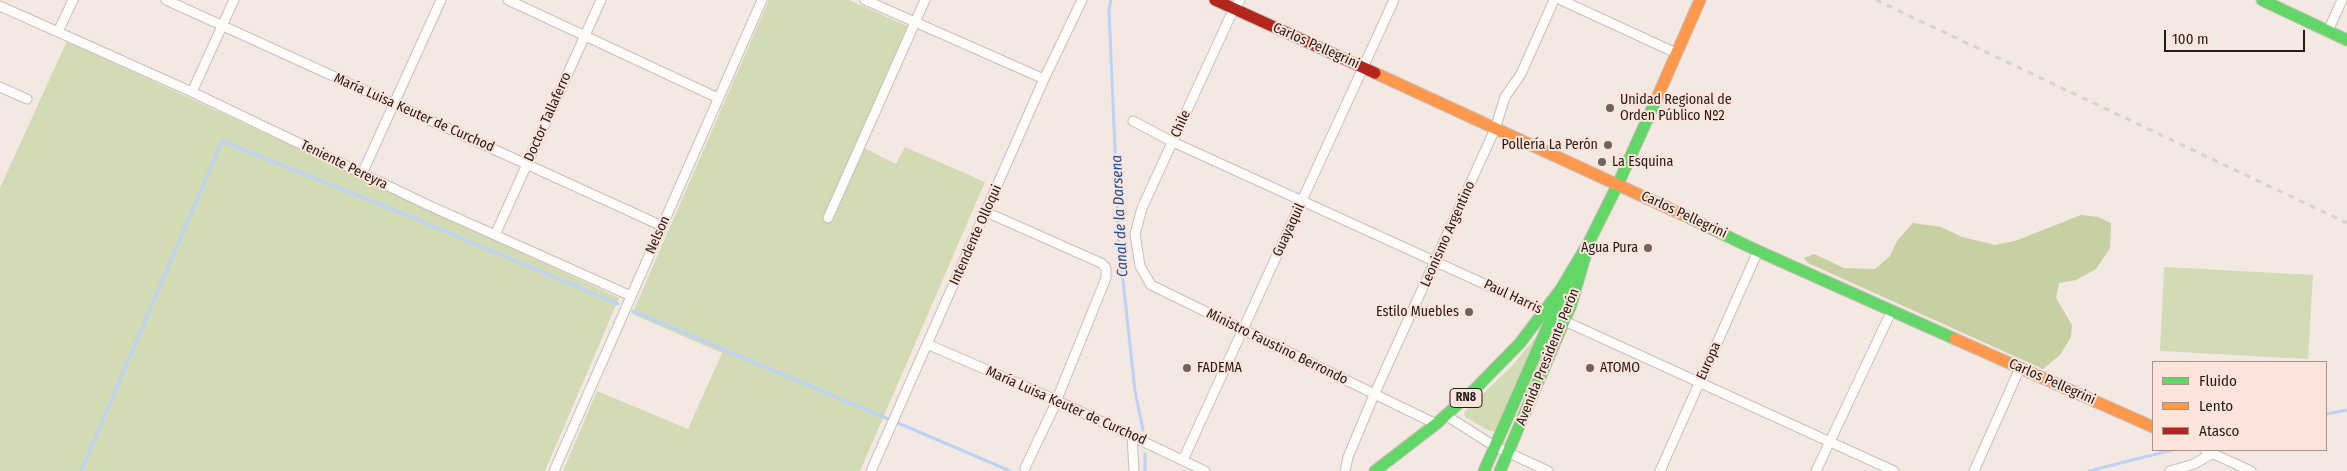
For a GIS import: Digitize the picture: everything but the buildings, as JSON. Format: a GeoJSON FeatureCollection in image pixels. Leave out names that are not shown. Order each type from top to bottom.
{"type":"FeatureCollection","features":[{"type":"Feature","properties":{"kind":"main road","name":"Carlos Pellegrini"},"geometry":{"type":"LineString","coordinates":[[1215,0],[1237,4],[1363,67],[1758,250],[2152,427]]}},
{"type":"Feature","properties":{"kind":"main road","name":"Avenida Presidente Perón"},"geometry":{"type":"LineString","coordinates":[[1500,471],[1508,453],[1568,277],[1589,242],[1618,184],[1700,0]]}},
{"type":"Feature","properties":{"kind":"main road"},"geometry":{"type":"LineString","coordinates":[[2262,0],[2347,40]]}},
{"type":"Feature","properties":{"kind":"main road","name":"Avenida Presidente Perón"},"geometry":{"type":"LineString","coordinates":[[1484,471],[1555,316],[1574,297],[1589,242]]}},
{"type":"Feature","properties":{"kind":"main road","name":"RN8"},"geometry":{"type":"LineString","coordinates":[[1375,471],[1447,416],[1476,390],[1520,343],[1555,316]]}},
{"type":"Feature","properties":{"kind":"street"},"geometry":{"type":"LineString","coordinates":[[58,32],[73,0]]}},
{"type":"Feature","properties":{"kind":"street","name":"María Luisa Keuter de Curchod"},"geometry":{"type":"LineString","coordinates":[[166,0],[662,226]]}},
{"type":"Feature","properties":{"kind":"street"},"geometry":{"type":"LineString","coordinates":[[192,92],[234,0]]}},
{"type":"Feature","properties":{"kind":"street"},"geometry":{"type":"LineString","coordinates":[[362,174],[441,0]]}},
{"type":"Feature","properties":{"kind":"street"},"geometry":{"type":"LineString","coordinates":[[508,0],[718,98]]}},
{"type":"Feature","properties":{"kind":"street","name":"Doctor Tallaferro"},"geometry":{"type":"LineString","coordinates":[[495,235],[602,0]]}},
{"type":"Feature","properties":{"kind":"street","name":"Nelson"},"geometry":{"type":"LineString","coordinates":[[554,471],[762,0]]}},
{"type":"Feature","properties":{"kind":"street"},"geometry":{"type":"LineString","coordinates":[[865,0],[1044,80]]}},
{"type":"Feature","properties":{"kind":"street"},"geometry":{"type":"LineString","coordinates":[[828,218],[925,0]]}},
{"type":"Feature","properties":{"kind":"street","name":"Intendente Olloqui"},"geometry":{"type":"LineString","coordinates":[[871,471],[1044,80],[1082,0]]}},
{"type":"Feature","properties":{"kind":"street","name":"Guayaquil"},"geometry":{"type":"LineString","coordinates":[[1183,460],[1394,0]]}},
{"type":"Feature","properties":{"kind":"street","name":"Leonismo Argentino"},"geometry":{"type":"LineString","coordinates":[[1345,471],[1348,457],[1374,395],[1496,128],[1505,97],[1521,74],[1554,0]]}},
{"type":"Feature","properties":{"kind":"street"},"geometry":{"type":"LineString","coordinates":[[1561,0],[1676,53]]}},
{"type":"Feature","properties":{"kind":"street"},"geometry":{"type":"LineString","coordinates":[[2328,31],[2342,0]]}},
{"type":"Feature","properties":{"kind":"street","name":"Chile"},"geometry":{"type":"LineString","coordinates":[[1137,252],[1135,234],[1137,222],[1237,4]]}},
{"type":"Feature","properties":{"kind":"street","name":"Teniente Pereyra"},"geometry":{"type":"LineString","coordinates":[[0,6],[192,92],[362,174],[631,296]]}},
{"type":"Feature","properties":{"kind":"street"},"geometry":{"type":"LineString","coordinates":[[0,87],[27,99]]}},
{"type":"Feature","properties":{"kind":"street","name":"Paul Harris"},"geometry":{"type":"LineString","coordinates":[[1133,121],[1173,142],[1894,471]]}},
{"type":"Feature","properties":{"kind":"street"},"geometry":{"type":"LineString","coordinates":[[986,212],[1101,263],[1106,268],[1106,278],[1056,400],[1025,468]]}},
{"type":"Feature","properties":{"kind":"street","name":"Europa"},"geometry":{"type":"LineString","coordinates":[[1660,471],[1758,250]]}},
{"type":"Feature","properties":{"kind":"street","name":"Ministro Faustino Berrondo"},"geometry":{"type":"LineString","coordinates":[[1137,252],[1140,266],[1151,285],[1436,424]]}},
{"type":"Feature","properties":{"kind":"street"},"geometry":{"type":"LineString","coordinates":[[1816,471],[1892,310]]}},
{"type":"Feature","properties":{"kind":"street","name":"María Luisa Keuter de Curchod"},"geometry":{"type":"LineString","coordinates":[[927,344],[1056,400],[1205,471]]}},
{"type":"Feature","properties":{"kind":"street"},"geometry":{"type":"LineString","coordinates":[[1975,469],[2020,368]]}},
{"type":"Feature","properties":{"kind":"street"},"geometry":{"type":"LineString","coordinates":[[1447,416],[1494,446],[1548,471]]}},
{"type":"Feature","properties":{"kind":"street"},"geometry":{"type":"LineString","coordinates":[[1132,436],[1134,471]]}},
{"type":"Feature","properties":{"kind":"street"},"geometry":{"type":"LineString","coordinates":[[2170,471],[2194,464],[2209,451],[2251,471]]}},
{"type":"Feature","properties":{"kind":"green space"},"geometry":{"type":"Polygon","coordinates":[[[769,0],[849,0],[912,28],[860,146],[896,164],[905,147],[985,182],[860,471],[563,471],[597,391],[688,429],[722,353],[632,314],[769,0]]]}},
{"type":"Feature","properties":{"kind":"green space"},"geometry":{"type":"Polygon","coordinates":[[[67,41],[619,298],[545,471],[0,471],[0,188],[67,41]]]}},
{"type":"Feature","properties":{"kind":"green space"},"geometry":{"type":"Polygon","coordinates":[[[2081,215],[2098,217],[2111,223],[2110,248],[2096,269],[2076,280],[2059,283],[2056,298],[2072,325],[2071,337],[2060,355],[2043,369],[1808,263],[1804,258],[1814,254],[1844,268],[1875,269],[1890,256],[1897,241],[1913,223],[1941,227],[1962,237],[1995,245],[2015,241],[2081,215]]]}},
{"type":"Feature","properties":{"kind":"green space"},"geometry":{"type":"Polygon","coordinates":[[[2164,267],[2313,275],[2308,359],[2160,351],[2164,267]]]}},
{"type":"Feature","properties":{"kind":"green space"},"geometry":{"type":"Polygon","coordinates":[[[1536,337],[1538,338],[1497,431],[1490,431],[1465,417],[1464,412],[1512,366],[1536,337]]]}},
{"type":"Feature","properties":{"kind":"waterway","name":"Canal de la Darsena"},"geometry":{"type":"LineString","coordinates":[[1111,0],[1109,10],[1119,244],[1135,391],[1143,430]]}},
{"type":"Feature","properties":{"kind":"waterway"},"geometry":{"type":"LineString","coordinates":[[81,471],[222,141],[411,217],[618,304]]}},
{"type":"Feature","properties":{"kind":"waterway"},"geometry":{"type":"LineString","coordinates":[[633,311],[888,419]]}},
{"type":"Feature","properties":{"kind":"waterway"},"geometry":{"type":"LineString","coordinates":[[2327,414],[2347,410]]}},
{"type":"Feature","properties":{"kind":"waterway"},"geometry":{"type":"LineString","coordinates":[[898,423],[1010,471]]}},
{"type":"Feature","properties":{"kind":"waterway"},"geometry":{"type":"LineString","coordinates":[[2089,471],[2168,451]]}},
{"type":"Feature","properties":{"kind":"waterway","name":"Canal de la Darsena"},"geometry":{"type":"LineString","coordinates":[[1145,454],[1145,471]]}},
{"type":"Feature","properties":{"kind":"railway"},"geometry":{"type":"LineString","coordinates":[[1876,0],[2347,223]]}},
{"type":"Feature","properties":{"kind":"traffic: fast"},"geometry":{"type":"LineString","coordinates":[[2262,0],[2347,40]]}},
{"type":"Feature","properties":{"kind":"traffic: fast"},"geometry":{"type":"LineString","coordinates":[[1375,471],[1436,424],[1475,389],[1520,343],[1561,289],[1589,242],[1656,100]]}},
{"type":"Feature","properties":{"kind":"traffic: fast"},"geometry":{"type":"LineString","coordinates":[[1681,214],[1758,251],[1955,339]]}},
{"type":"Feature","properties":{"kind":"traffic: fast"},"geometry":{"type":"LineString","coordinates":[[1500,471],[1571,305],[1587,250]]}},
{"type":"Feature","properties":{"kind":"traffic: fast"},"geometry":{"type":"LineString","coordinates":[[1484,471],[1566,285]]}},
{"type":"Feature","properties":{"kind":"traffic: slow"},"geometry":{"type":"LineString","coordinates":[[1656,100],[1700,0]]}},
{"type":"Feature","properties":{"kind":"traffic: slow"},"geometry":{"type":"LineString","coordinates":[[1375,73],[1681,214]]}},
{"type":"Feature","properties":{"kind":"traffic: slow"},"geometry":{"type":"LineString","coordinates":[[1955,339],[2152,427]]}},
{"type":"Feature","properties":{"kind":"traffic: jam"},"geometry":{"type":"LineString","coordinates":[[1215,0],[1375,73]]}},
{"type":"Feature","properties":{"kind":"place","name":"Unidad Regional de Orden Público Nº2"},"geometry":{"type":"Point","coordinates":[1610,108]}},
{"type":"Feature","properties":{"kind":"place","name":"Pollería La Perón"},"geometry":{"type":"Point","coordinates":[1608,145]}},
{"type":"Feature","properties":{"kind":"place","name":"La Esquina"},"geometry":{"type":"Point","coordinates":[1602,162]}},
{"type":"Feature","properties":{"kind":"place","name":"Agua Pura"},"geometry":{"type":"Point","coordinates":[1648,248]}},
{"type":"Feature","properties":{"kind":"place","name":"Estilo Muebles"},"geometry":{"type":"Point","coordinates":[1469,312]}},
{"type":"Feature","properties":{"kind":"place","name":"FADEMA"},"geometry":{"type":"Point","coordinates":[1187,368]}},
{"type":"Feature","properties":{"kind":"place","name":"ATOMO"},"geometry":{"type":"Point","coordinates":[1590,368]}}]}
